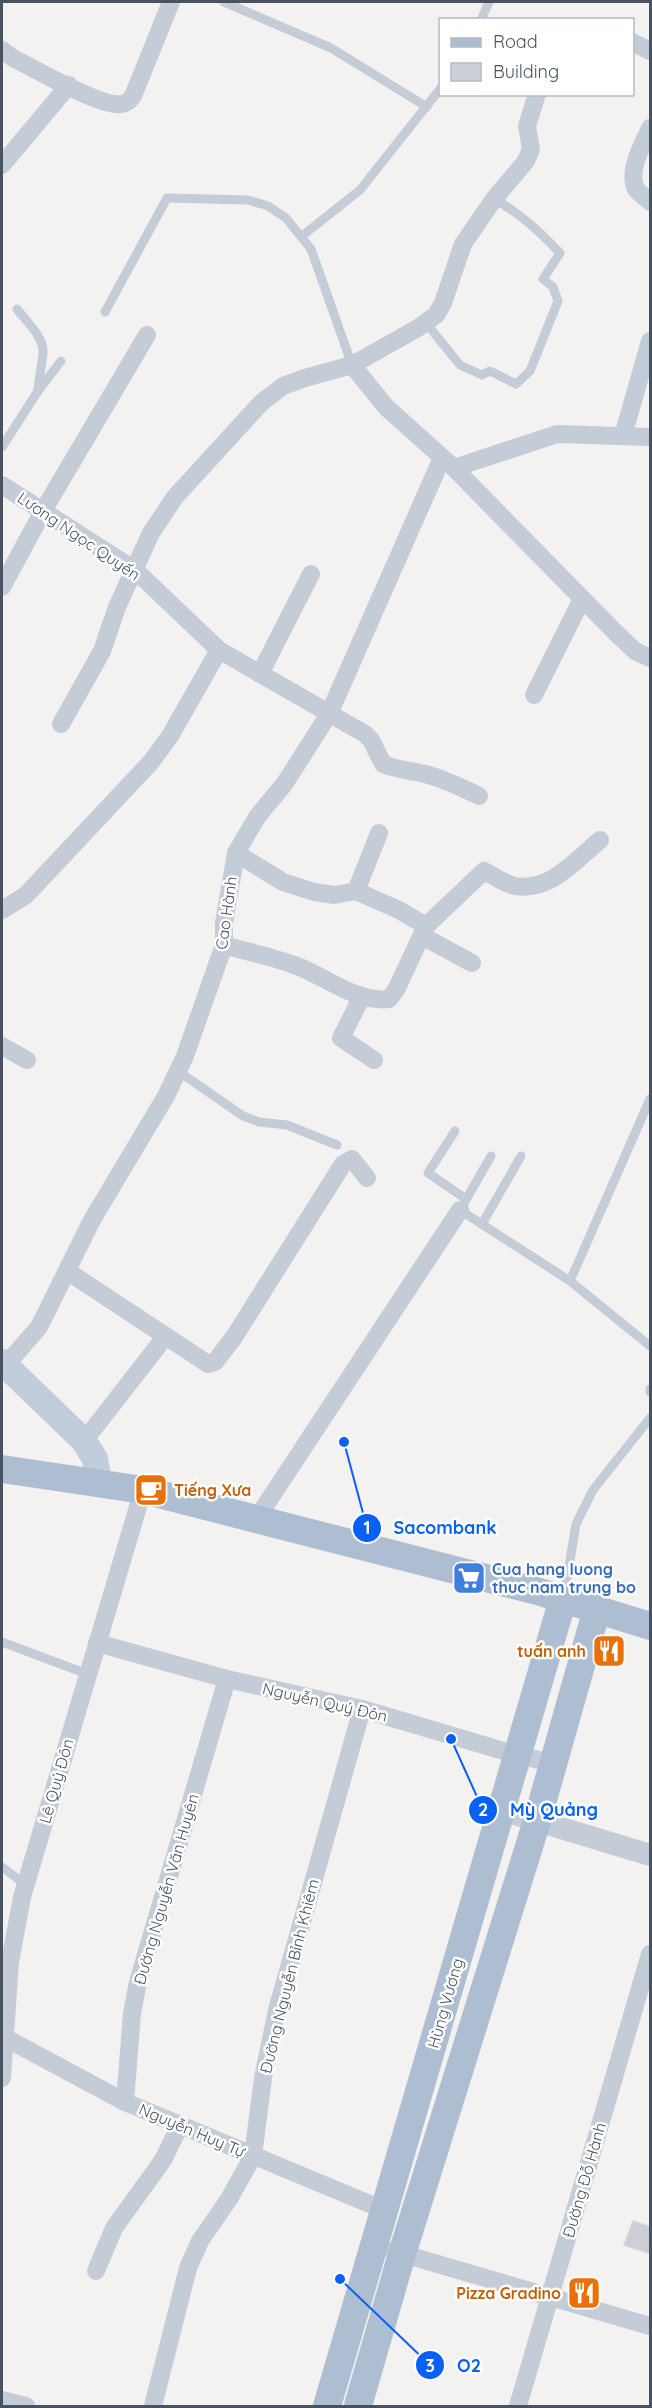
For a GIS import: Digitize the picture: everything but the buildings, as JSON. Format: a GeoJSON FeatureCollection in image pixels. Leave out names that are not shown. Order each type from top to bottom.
{"type":"FeatureCollection","features":[{"type":"Feature","properties":{"kind":"main road"},"geometry":{"type":"LineString","coordinates":[[3,1364],[84,1441],[95,1459],[99,1483]]}},
{"type":"Feature","properties":{"kind":"main road"},"geometry":{"type":"LineString","coordinates":[[2,1469],[143,1490],[563,1599],[651,1626]]}},
{"type":"Feature","properties":{"kind":"main road","name":"Hùng Vương"},"geometry":{"type":"LineString","coordinates":[[327,2406],[563,1599]]}},
{"type":"Feature","properties":{"kind":"main road","name":"Hùng Vương"},"geometry":{"type":"LineString","coordinates":[[358,2406],[402,2254],[537,1821],[597,1609]]}},
{"type":"Feature","properties":{"kind":"street"},"geometry":{"type":"LineString","coordinates":[[2,50],[13,58],[109,104],[121,104],[128,102],[133,96],[171,2]]}},
{"type":"Feature","properties":{"kind":"street"},"geometry":{"type":"LineString","coordinates":[[634,42],[651,51]]}},
{"type":"Feature","properties":{"kind":"street"},"geometry":{"type":"LineString","coordinates":[[2,165],[69,85]]}},
{"type":"Feature","properties":{"kind":"street"},"geometry":{"type":"LineString","coordinates":[[61,724],[102,651],[117,607],[151,533],[175,497],[261,403],[283,386],[352,365],[436,315],[443,303],[463,244],[494,199],[526,161],[531,149],[527,126],[536,96]]}},
{"type":"Feature","properties":{"kind":"street"},"geometry":{"type":"LineString","coordinates":[[651,128],[634,172],[636,188],[651,202]]}},
{"type":"Feature","properties":{"kind":"street"},"geometry":{"type":"LineString","coordinates":[[2,587],[43,511],[147,336]]}},
{"type":"Feature","properties":{"kind":"street"},"geometry":{"type":"LineString","coordinates":[[623,436],[651,341]]}},
{"type":"Feature","properties":{"kind":"street"},"geometry":{"type":"LineString","coordinates":[[352,365],[386,406],[448,463],[635,651],[651,658]]}},
{"type":"Feature","properties":{"kind":"street"},"geometry":{"type":"LineString","coordinates":[[448,463],[557,434],[651,437]]}},
{"type":"Feature","properties":{"kind":"street","name":"Cao Hành"},"geometry":{"type":"LineString","coordinates":[[3,1364],[39,1327],[92,1220],[166,1096],[178,1071],[224,945],[224,923],[236,853],[257,817],[285,783],[329,714],[448,463]]}},
{"type":"Feature","properties":{"kind":"street","name":"Lương Ngọc Quyến"},"geometry":{"type":"LineString","coordinates":[[2,485],[135,570],[219,650],[371,740],[383,764],[396,770],[417,772],[441,779],[479,796]]}},
{"type":"Feature","properties":{"kind":"street"},"geometry":{"type":"LineString","coordinates":[[260,674],[311,574]]}},
{"type":"Feature","properties":{"kind":"street"},"geometry":{"type":"LineString","coordinates":[[534,695],[582,598]]}},
{"type":"Feature","properties":{"kind":"street"},"geometry":{"type":"LineString","coordinates":[[2,910],[26,895],[151,762],[170,736],[219,650]]}},
{"type":"Feature","properties":{"kind":"street"},"geometry":{"type":"LineString","coordinates":[[356,891],[379,833]]}},
{"type":"Feature","properties":{"kind":"street"},"geometry":{"type":"LineString","coordinates":[[224,945],[297,966],[362,996],[381,1000],[389,999],[396,990],[424,931],[484,871],[513,886],[533,887],[554,879],[600,840]]}},
{"type":"Feature","properties":{"kind":"street"},"geometry":{"type":"LineString","coordinates":[[236,853],[283,882],[314,892],[334,895],[356,891],[378,899],[472,963]]}},
{"type":"Feature","properties":{"kind":"street"},"geometry":{"type":"LineString","coordinates":[[362,996],[341,1038],[374,1060]]}},
{"type":"Feature","properties":{"kind":"street"},"geometry":{"type":"LineString","coordinates":[[2,1046],[27,1060]]}},
{"type":"Feature","properties":{"kind":"street"},"geometry":{"type":"LineString","coordinates":[[67,1271],[208,1364],[215,1362],[234,1337],[343,1164],[352,1159],[367,1178]]}},
{"type":"Feature","properties":{"kind":"street"},"geometry":{"type":"LineString","coordinates":[[257,1518],[463,1205]]}},
{"type":"Feature","properties":{"kind":"street"},"geometry":{"type":"LineString","coordinates":[[84,1441],[165,1337]]}},
{"type":"Feature","properties":{"kind":"street","name":"Lê Quý Đôn"},"geometry":{"type":"LineString","coordinates":[[2,2078],[10,1962],[26,1885],[143,1490]]}},
{"type":"Feature","properties":{"kind":"street","name":"Nguyễn Quý Đôn"},"geometry":{"type":"LineString","coordinates":[[97,1643],[227,1679],[362,1708],[517,1755],[552,1763]]}},
{"type":"Feature","properties":{"kind":"street","name":"Đường Nguyễn Văn Huyên"},"geometry":{"type":"LineString","coordinates":[[125,2102],[132,2013],[138,1982],[227,1679]]}},
{"type":"Feature","properties":{"kind":"street","name":"Đường Nguyễn Bỉnh Khiêm"},"geometry":{"type":"LineString","coordinates":[[153,2406],[188,2268],[201,2241],[229,2199],[253,2156],[263,2078],[277,2010],[362,1708]]}},
{"type":"Feature","properties":{"kind":"street"},"geometry":{"type":"LineString","coordinates":[[501,1810],[651,1855]]}},
{"type":"Feature","properties":{"kind":"street","name":"Đường Đỗ Hành"},"geometry":{"type":"LineString","coordinates":[[518,2406],[651,1954]]}},
{"type":"Feature","properties":{"kind":"street","name":"Nguyễn Huy Tự"},"geometry":{"type":"LineString","coordinates":[[4,2037],[125,2102],[384,2210]]}},
{"type":"Feature","properties":{"kind":"street"},"geometry":{"type":"LineString","coordinates":[[96,2271],[114,2228],[163,2160],[180,2125]]}},
{"type":"Feature","properties":{"kind":"street"},"geometry":{"type":"LineString","coordinates":[[374,2246],[651,2326]]}},
{"type":"Feature","properties":{"kind":"street"},"geometry":{"type":"LineString","coordinates":[[2,2400],[26,2406]]}},
{"type":"Feature","properties":{"kind":"lane"},"geometry":{"type":"LineString","coordinates":[[224,2],[331,48],[427,107]]}},
{"type":"Feature","properties":{"kind":"lane"},"geometry":{"type":"LineString","coordinates":[[482,18],[489,2]]}},
{"type":"Feature","properties":{"kind":"lane"},"geometry":{"type":"LineString","coordinates":[[302,236],[360,190],[439,92]]}},
{"type":"Feature","properties":{"kind":"lane"},"geometry":{"type":"LineString","coordinates":[[105,312],[167,198],[248,200],[268,206],[286,219],[311,249],[352,365]]}},
{"type":"Feature","properties":{"kind":"lane"},"geometry":{"type":"LineString","coordinates":[[426,323],[460,365],[482,375],[490,371],[516,384],[530,371],[558,302],[553,287],[543,279],[560,253],[540,231],[513,209],[494,199]]}},
{"type":"Feature","properties":{"kind":"lane"},"geometry":{"type":"LineString","coordinates":[[17,309],[39,338],[43,349],[38,391]]}},
{"type":"Feature","properties":{"kind":"lane"},"geometry":{"type":"LineString","coordinates":[[2,447],[38,391],[61,361]]}},
{"type":"Feature","properties":{"kind":"lane"},"geometry":{"type":"LineString","coordinates":[[178,1071],[243,1116],[259,1122],[287,1125],[337,1145]]}},
{"type":"Feature","properties":{"kind":"lane"},"geometry":{"type":"LineString","coordinates":[[570,1281],[651,1099]]}},
{"type":"Feature","properties":{"kind":"lane"},"geometry":{"type":"LineString","coordinates":[[454,1131],[428,1173],[482,1224],[570,1281],[651,1346]]}},
{"type":"Feature","properties":{"kind":"lane"},"geometry":{"type":"LineString","coordinates":[[463,1205],[491,1156]]}},
{"type":"Feature","properties":{"kind":"lane"},"geometry":{"type":"LineString","coordinates":[[482,1224],[521,1156]]}},
{"type":"Feature","properties":{"kind":"lane"},"geometry":{"type":"LineString","coordinates":[[563,1599],[576,1524],[592,1490],[651,1418]]}},
{"type":"Feature","properties":{"kind":"lane"},"geometry":{"type":"LineString","coordinates":[[2,1642],[87,1674]]}},
{"type":"Feature","properties":{"kind":"lane"},"geometry":{"type":"LineString","coordinates":[[2,1867],[26,1885]]}},
{"type":"Feature","properties":{"kind":"place","name":"Sacombank"},"geometry":{"type":"Point","coordinates":[344,1442]}},
{"type":"Feature","properties":{"kind":"place","name":"Tiếng Xưa"},"geometry":{"type":"Point","coordinates":[151,1490]}},
{"type":"Feature","properties":{"kind":"place","name":"Cua hang luong thuc nam trung bo"},"geometry":{"type":"Point","coordinates":[469,1578]}},
{"type":"Feature","properties":{"kind":"place","name":"tuấn anh"},"geometry":{"type":"Point","coordinates":[609,1651]}},
{"type":"Feature","properties":{"kind":"place","name":"Mỳ Quảng"},"geometry":{"type":"Point","coordinates":[451,1739]}},
{"type":"Feature","properties":{"kind":"place","name":"O2"},"geometry":{"type":"Point","coordinates":[340,2279]}},
{"type":"Feature","properties":{"kind":"place","name":"Pizza Gradino"},"geometry":{"type":"Point","coordinates":[584,2293]}}]}
